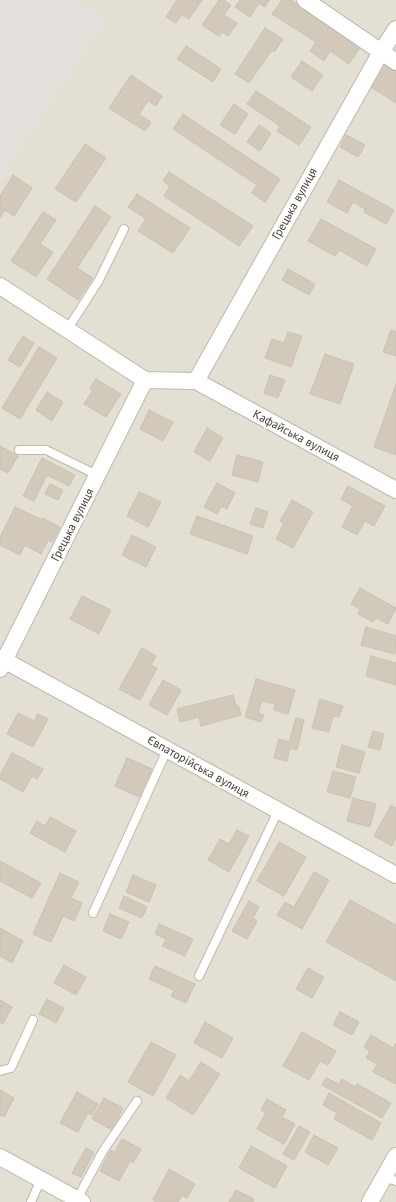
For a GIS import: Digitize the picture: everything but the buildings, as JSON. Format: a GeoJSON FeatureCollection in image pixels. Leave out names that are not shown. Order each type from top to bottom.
{"type":"FeatureCollection","features":[{"type":"Feature","properties":{"kind":"street"},"geometry":{"type":"LineString","coordinates":[[305,0],[396,62]]}},
{"type":"Feature","properties":{"kind":"street","name":"Грецька вулиця"},"geometry":{"type":"LineString","coordinates":[[196,381],[381,52],[396,29]]}},
{"type":"Feature","properties":{"kind":"street"},"geometry":{"type":"LineString","coordinates":[[0,286],[145,380],[196,381]]}},
{"type":"Feature","properties":{"kind":"street","name":"Грецька вулиця"},"geometry":{"type":"LineString","coordinates":[[1,663],[145,380]]}},
{"type":"Feature","properties":{"kind":"street","name":"Кафайська вулиця"},"geometry":{"type":"LineString","coordinates":[[196,381],[396,490]]}},
{"type":"Feature","properties":{"kind":"street","name":"Євпаторійська вулиця"},"geometry":{"type":"LineString","coordinates":[[1,663],[168,750],[396,875]]}},
{"type":"Feature","properties":{"kind":"street"},"geometry":{"type":"LineString","coordinates":[[370,1202],[390,1179],[396,1156]]}},
{"type":"Feature","properties":{"kind":"street"},"geometry":{"type":"LineString","coordinates":[[0,1157],[80,1200]]}},
{"type":"Feature","properties":{"kind":"lane"},"geometry":{"type":"LineString","coordinates":[[67,330],[99,280],[124,229]]}},
{"type":"Feature","properties":{"kind":"lane"},"geometry":{"type":"LineString","coordinates":[[19,450],[46,450],[97,475]]}},
{"type":"Feature","properties":{"kind":"lane"},"geometry":{"type":"LineString","coordinates":[[93,913],[168,750]]}},
{"type":"Feature","properties":{"kind":"lane"},"geometry":{"type":"LineString","coordinates":[[199,976],[278,811]]}},
{"type":"Feature","properties":{"kind":"lane"},"geometry":{"type":"LineString","coordinates":[[0,1071],[11,1068],[33,1020]]}},
{"type":"Feature","properties":{"kind":"lane"},"geometry":{"type":"LineString","coordinates":[[80,1200],[103,1151],[137,1100]]}},
{"type":"Feature","properties":{"kind":"lane"},"geometry":{"type":"LineString","coordinates":[[31,1202],[41,1179]]}},
{"type":"Feature","properties":{"kind":"shaded area"},"geometry":{"type":"Polygon","coordinates":[[[0,0],[396,0],[396,1202],[0,1202],[0,0]]]}},
{"type":"Feature","properties":{"kind":"shaded area"},"geometry":{"type":"Polygon","coordinates":[[[0,0],[76,0],[106,19],[0,181],[0,0]]]}}]}
